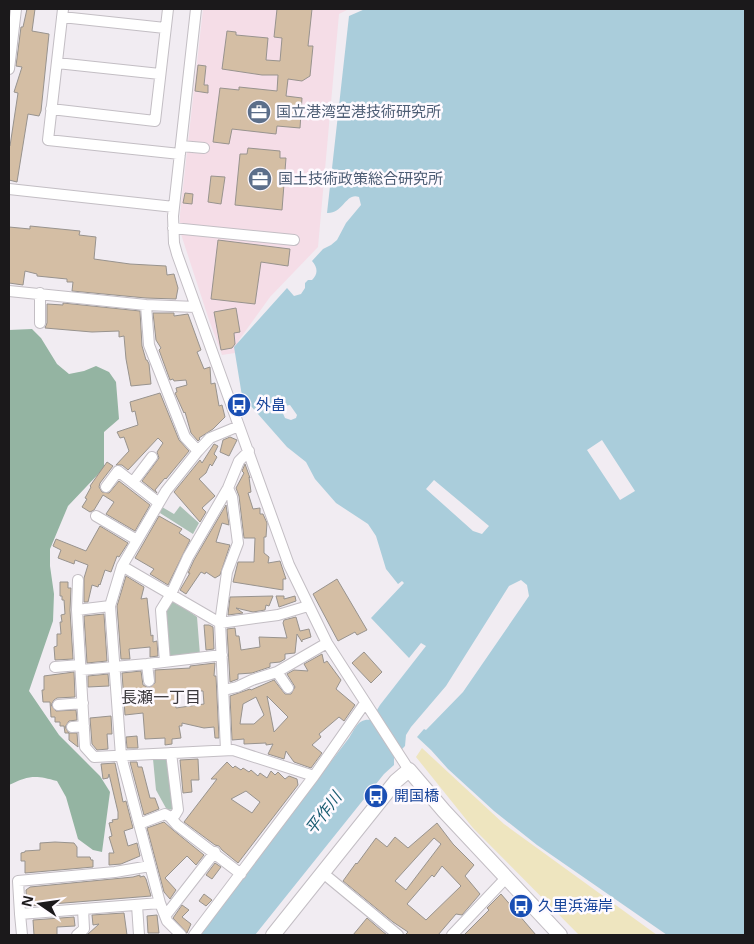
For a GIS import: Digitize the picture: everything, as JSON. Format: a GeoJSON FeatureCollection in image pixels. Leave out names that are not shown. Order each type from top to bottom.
{"type":"FeatureCollection","features":[{"type":"Feature","properties":{"kind":"main road"},"geometry":{"type":"LineString","coordinates":[[283,935],[400,787],[405,765]]}},
{"type":"Feature","properties":{"kind":"main road"},"geometry":{"type":"LineString","coordinates":[[405,765],[444,811],[560,935]]}},
{"type":"Feature","properties":{"kind":"main road"},"geometry":{"type":"LineString","coordinates":[[273,935],[396,781],[405,765]]}},
{"type":"Feature","properties":{"kind":"street"},"geometry":{"type":"LineString","coordinates":[[51,109],[155,121],[168,9]]}},
{"type":"Feature","properties":{"kind":"street"},"geometry":{"type":"LineString","coordinates":[[196,9],[174,207],[173,228],[177,254],[289,565],[327,643],[405,765]]}},
{"type":"Feature","properties":{"kind":"street"},"geometry":{"type":"LineString","coordinates":[[9,69],[13,12]]}},
{"type":"Feature","properties":{"kind":"street"},"geometry":{"type":"LineString","coordinates":[[165,28],[62,13],[48,140],[180,150],[204,148]]}},
{"type":"Feature","properties":{"kind":"street"},"geometry":{"type":"LineString","coordinates":[[57,63],[160,74]]}},
{"type":"Feature","properties":{"kind":"street"},"geometry":{"type":"LineString","coordinates":[[9,189],[174,207]]}},
{"type":"Feature","properties":{"kind":"street"},"geometry":{"type":"LineString","coordinates":[[173,228],[294,240]]}},
{"type":"Feature","properties":{"kind":"street"},"geometry":{"type":"LineString","coordinates":[[9,291],[146,305],[196,307]]}},
{"type":"Feature","properties":{"kind":"street"},"geometry":{"type":"LineString","coordinates":[[40,294],[40,323]]}},
{"type":"Feature","properties":{"kind":"street"},"geometry":{"type":"LineString","coordinates":[[146,305],[149,345],[185,437],[198,451]]}},
{"type":"Feature","properties":{"kind":"street"},"geometry":{"type":"LineString","coordinates":[[181,935],[167,921],[160,904],[121,756],[110,606],[122,566],[159,503],[210,438],[240,426]]}},
{"type":"Feature","properties":{"kind":"street"},"geometry":{"type":"LineString","coordinates":[[165,662],[161,610],[228,488],[239,461],[249,451]]}},
{"type":"Feature","properties":{"kind":"street"},"geometry":{"type":"LineString","coordinates":[[133,482],[152,457]]}},
{"type":"Feature","properties":{"kind":"street"},"geometry":{"type":"LineString","coordinates":[[106,487],[118,471],[159,503]]}},
{"type":"Feature","properties":{"kind":"street"},"geometry":{"type":"LineString","coordinates":[[226,750],[220,623],[227,572],[238,543],[232,497],[228,488]]}},
{"type":"Feature","properties":{"kind":"street"},"geometry":{"type":"LineString","coordinates":[[96,516],[137,540]]}},
{"type":"Feature","properties":{"kind":"street"},"geometry":{"type":"LineString","coordinates":[[122,566],[220,623],[278,615],[308,606]]}},
{"type":"Feature","properties":{"kind":"street"},"geometry":{"type":"LineString","coordinates":[[78,580],[77,610],[85,747],[94,757],[233,750],[314,776]]}},
{"type":"Feature","properties":{"kind":"street"},"geometry":{"type":"LineString","coordinates":[[77,610],[110,606]]}},
{"type":"Feature","properties":{"kind":"street"},"geometry":{"type":"LineString","coordinates":[[224,690],[236,688],[252,680],[277,672],[327,643]]}},
{"type":"Feature","properties":{"kind":"street"},"geometry":{"type":"LineString","coordinates":[[55,667],[115,667],[222,655]]}},
{"type":"Feature","properties":{"kind":"street"},"geometry":{"type":"LineString","coordinates":[[147,664],[149,681]]}},
{"type":"Feature","properties":{"kind":"street"},"geometry":{"type":"LineString","coordinates":[[277,672],[288,688]]}},
{"type":"Feature","properties":{"kind":"street"},"geometry":{"type":"LineString","coordinates":[[58,705],[83,703]]}},
{"type":"Feature","properties":{"kind":"street"},"geometry":{"type":"LineString","coordinates":[[194,935],[314,776],[365,703]]}},
{"type":"Feature","properties":{"kind":"street"},"geometry":{"type":"LineString","coordinates":[[72,727],[84,726]]}},
{"type":"Feature","properties":{"kind":"street"},"geometry":{"type":"LineString","coordinates":[[170,817],[175,815],[178,810],[171,753]]}},
{"type":"Feature","properties":{"kind":"street"},"geometry":{"type":"LineString","coordinates":[[139,824],[165,814],[241,874]]}},
{"type":"Feature","properties":{"kind":"street"},"geometry":{"type":"LineString","coordinates":[[166,915],[215,852]]}},
{"type":"Feature","properties":{"kind":"street"},"geometry":{"type":"LineString","coordinates":[[22,935],[18,881],[115,872],[150,866]]}},
{"type":"Feature","properties":{"kind":"street"},"geometry":{"type":"LineString","coordinates":[[329,878],[398,935]]}},
{"type":"Feature","properties":{"kind":"street"},"geometry":{"type":"LineString","coordinates":[[452,935],[506,878]]}},
{"type":"Feature","properties":{"kind":"street"},"geometry":{"type":"LineString","coordinates":[[20,914],[160,904]]}},
{"type":"Feature","properties":{"kind":"street"},"geometry":{"type":"LineString","coordinates":[[137,905],[139,935]]}},
{"type":"Feature","properties":{"kind":"street"},"geometry":{"type":"LineString","coordinates":[[77,935],[84,929],[83,909]]}},
{"type":"Feature","properties":{"kind":"shaded area"},"geometry":{"type":"Polygon","coordinates":[[[203,9],[349,9],[339,14],[318,247],[270,297],[239,340],[235,353],[222,355],[180,231],[180,214],[203,9]]]}},
{"type":"Feature","properties":{"kind":"green space"},"geometry":{"type":"Polygon","coordinates":[[[32,329],[41,338],[57,364],[69,374],[96,366],[109,372],[116,382],[119,419],[104,432],[104,468],[68,506],[50,549],[50,566],[54,594],[53,621],[29,691],[59,735],[100,776],[110,792],[102,852],[93,850],[78,839],[66,797],[57,781],[33,777],[22,779],[9,785],[9,330],[32,329]]]}},
{"type":"Feature","properties":{"kind":"green space"},"geometry":{"type":"Polygon","coordinates":[[[180,506],[199,523],[193,534],[160,513],[162,507],[174,514],[180,506]]]}},
{"type":"Feature","properties":{"kind":"green space"},"geometry":{"type":"Polygon","coordinates":[[[172,599],[197,617],[200,655],[169,659],[165,612],[172,599]]]}},
{"type":"Feature","properties":{"kind":"green space"},"geometry":{"type":"Polygon","coordinates":[[[153,759],[169,759],[175,809],[167,810],[156,790],[153,759]]]}},
{"type":"Feature","properties":{"kind":"sand"},"geometry":{"type":"Polygon","coordinates":[[[422,748],[504,824],[657,935],[579,935],[473,828],[416,757],[422,748]]]}},
{"type":"Feature","properties":{"kind":"water","name":"平作川"},"geometry":{"type":"Polygon","coordinates":[[[365,9],[745,9],[745,935],[667,935],[537,845],[494,811],[448,769],[417,737],[463,692],[529,596],[527,585],[521,580],[509,586],[446,686],[411,727],[406,735],[405,746],[394,757],[394,765],[384,774],[255,935],[198,935],[357,725],[360,722],[371,720],[380,705],[426,646],[421,643],[409,658],[371,618],[404,583],[402,581],[398,584],[386,569],[376,536],[368,524],[336,503],[315,479],[306,462],[287,447],[242,396],[234,347],[287,288],[294,296],[301,294],[305,288],[305,283],[308,280],[312,280],[316,273],[312,261],[323,249],[337,240],[346,223],[361,205],[359,197],[355,196],[347,200],[337,210],[327,213],[349,16],[365,9]],[[290,405],[284,406],[281,409],[285,418],[291,420],[296,418],[297,415],[290,405]]]}},
{"type":"Feature","properties":{"kind":"pier"},"geometry":{"type":"Polygon","coordinates":[[[602,440],[635,491],[620,500],[587,450],[602,440]]]}},
{"type":"Feature","properties":{"kind":"pier"},"geometry":{"type":"Polygon","coordinates":[[[434,480],[489,526],[482,534],[473,531],[426,489],[434,480]]]}},
{"type":"Feature","properties":{"kind":"building"},"geometry":{"type":"Polygon","coordinates":[[[27,9],[35,9],[32,31],[49,34],[41,111],[39,116],[28,114],[17,182],[9,180],[9,145],[18,93],[14,92],[22,67],[16,66],[21,27],[23,27],[27,9]]]}},
{"type":"Feature","properties":{"kind":"building"},"geometry":{"type":"Polygon","coordinates":[[[277,9],[312,9],[308,46],[313,46],[310,76],[302,81],[288,79],[286,96],[302,98],[300,128],[277,126],[276,134],[232,129],[229,144],[213,142],[220,88],[239,90],[239,87],[277,91],[278,75],[262,75],[222,69],[227,31],[236,32],[236,35],[268,38],[266,60],[280,61],[282,38],[274,37],[277,9]]]}},
{"type":"Feature","properties":{"kind":"building"},"geometry":{"type":"Polygon","coordinates":[[[198,65],[206,66],[204,85],[208,85],[208,93],[195,91],[198,65]]]}},
{"type":"Feature","properties":{"kind":"building"},"geometry":{"type":"Polygon","coordinates":[[[248,148],[280,151],[280,158],[286,158],[282,210],[235,205],[240,154],[247,154],[248,148]]]}},
{"type":"Feature","properties":{"kind":"building"},"geometry":{"type":"Polygon","coordinates":[[[211,176],[225,177],[221,204],[208,202],[211,176]]]}},
{"type":"Feature","properties":{"kind":"building"},"geometry":{"type":"Polygon","coordinates":[[[185,193],[193,194],[192,204],[183,203],[185,193]]]}},
{"type":"Feature","properties":{"kind":"building"},"geometry":{"type":"Polygon","coordinates":[[[30,226],[80,231],[79,235],[96,237],[94,259],[166,266],[167,275],[174,274],[178,288],[176,299],[72,291],[73,282],[67,282],[67,279],[37,276],[37,274],[25,271],[23,285],[9,283],[9,227],[30,229],[30,226]]]}},
{"type":"Feature","properties":{"kind":"building"},"geometry":{"type":"Polygon","coordinates":[[[218,240],[290,249],[288,266],[261,262],[255,304],[211,299],[218,240]]]}},
{"type":"Feature","properties":{"kind":"building"},"geometry":{"type":"Polygon","coordinates":[[[63,303],[140,311],[142,346],[149,364],[151,384],[131,386],[124,336],[119,337],[119,331],[92,332],[45,328],[47,323],[47,304],[63,305],[63,303]]]}},
{"type":"Feature","properties":{"kind":"building"},"geometry":{"type":"Polygon","coordinates":[[[236,308],[240,332],[234,333],[235,344],[232,348],[221,350],[214,312],[236,308]]]}},
{"type":"Feature","properties":{"kind":"building"},"geometry":{"type":"Polygon","coordinates":[[[153,313],[174,313],[174,316],[188,314],[201,350],[197,352],[204,369],[210,367],[211,384],[215,383],[219,406],[222,405],[225,417],[213,429],[199,438],[198,441],[191,433],[185,412],[175,393],[177,392],[176,388],[187,385],[186,380],[170,380],[159,350],[161,348],[156,340],[153,313]]]}},
{"type":"Feature","properties":{"kind":"building"},"geometry":{"type":"Polygon","coordinates":[[[160,393],[179,440],[189,451],[155,490],[157,493],[142,481],[159,458],[157,452],[163,443],[158,438],[128,470],[122,465],[116,465],[129,451],[124,437],[120,438],[117,432],[138,425],[135,411],[132,412],[130,402],[160,393]]]}},
{"type":"Feature","properties":{"kind":"building"},"geometry":{"type":"Polygon","coordinates":[[[230,437],[237,440],[229,456],[220,452],[223,440],[230,437]]]}},
{"type":"Feature","properties":{"kind":"building"},"geometry":{"type":"Polygon","coordinates":[[[214,444],[218,446],[214,454],[217,457],[212,466],[210,464],[206,473],[199,479],[215,496],[202,508],[206,512],[200,522],[174,492],[200,460],[202,463],[214,444]]]}},
{"type":"Feature","properties":{"kind":"building"},"geometry":{"type":"Polygon","coordinates":[[[107,462],[113,466],[100,483],[99,487],[102,492],[109,493],[119,481],[150,505],[135,531],[106,514],[114,502],[103,495],[94,510],[90,512],[82,507],[87,499],[85,498],[90,486],[107,462]]]}},
{"type":"Feature","properties":{"kind":"building"},"geometry":{"type":"Polygon","coordinates":[[[245,464],[250,478],[251,492],[248,493],[253,509],[260,508],[260,514],[263,514],[267,523],[266,537],[264,537],[264,553],[269,557],[268,563],[280,561],[286,579],[283,579],[283,590],[233,582],[238,562],[254,562],[255,538],[244,538],[239,496],[236,488],[244,473],[242,471],[245,464]]]}},
{"type":"Feature","properties":{"kind":"building"},"geometry":{"type":"Polygon","coordinates":[[[226,505],[229,525],[222,523],[216,542],[230,545],[220,575],[215,578],[206,572],[205,574],[201,572],[186,594],[180,590],[190,573],[188,573],[194,560],[226,505]]]}},
{"type":"Feature","properties":{"kind":"building"},"geometry":{"type":"Polygon","coordinates":[[[159,516],[182,529],[179,533],[190,540],[168,585],[150,574],[154,569],[135,558],[159,516]]]}},
{"type":"Feature","properties":{"kind":"building"},"geometry":{"type":"Polygon","coordinates":[[[100,526],[128,543],[119,557],[117,556],[111,572],[105,570],[100,585],[98,587],[92,585],[88,602],[84,602],[84,578],[88,565],[75,560],[74,564],[58,558],[61,550],[53,546],[56,539],[86,551],[100,526]]]}},
{"type":"Feature","properties":{"kind":"building"},"geometry":{"type":"Polygon","coordinates":[[[126,576],[144,587],[141,599],[147,598],[151,636],[153,635],[153,642],[157,641],[158,656],[150,657],[150,647],[129,649],[130,659],[121,659],[117,606],[126,576]]]}},
{"type":"Feature","properties":{"kind":"building"},"geometry":{"type":"Polygon","coordinates":[[[337,579],[367,630],[357,635],[355,632],[338,641],[313,594],[337,579]]]}},
{"type":"Feature","properties":{"kind":"building"},"geometry":{"type":"Polygon","coordinates":[[[60,582],[68,582],[68,588],[71,588],[70,610],[73,659],[55,660],[54,647],[57,646],[57,634],[61,634],[61,615],[65,614],[64,600],[60,596],[60,582]]]}},
{"type":"Feature","properties":{"kind":"building"},"geometry":{"type":"Polygon","coordinates":[[[273,596],[269,606],[266,605],[265,610],[253,612],[236,608],[243,613],[228,615],[230,597],[273,596]]]}},
{"type":"Feature","properties":{"kind":"building"},"geometry":{"type":"Polygon","coordinates":[[[276,596],[284,596],[284,599],[295,596],[296,601],[279,607],[276,596]]]}},
{"type":"Feature","properties":{"kind":"building"},"geometry":{"type":"Polygon","coordinates":[[[104,614],[107,661],[87,663],[84,616],[104,614]]]}},
{"type":"Feature","properties":{"kind":"building"},"geometry":{"type":"Polygon","coordinates":[[[296,617],[300,631],[309,629],[311,637],[302,640],[302,642],[297,634],[295,653],[285,654],[285,659],[280,662],[270,663],[270,667],[252,673],[238,674],[238,679],[230,682],[227,629],[235,628],[236,636],[239,636],[241,650],[260,647],[259,637],[287,638],[284,620],[296,617]]]}},
{"type":"Feature","properties":{"kind":"building"},"geometry":{"type":"Polygon","coordinates":[[[204,625],[213,627],[214,649],[206,650],[204,625]]]}},
{"type":"Feature","properties":{"kind":"building"},"geometry":{"type":"Polygon","coordinates":[[[364,652],[382,672],[371,683],[352,663],[364,652]]]}},
{"type":"Feature","properties":{"kind":"building"},"geometry":{"type":"Polygon","coordinates":[[[322,654],[324,663],[327,661],[341,680],[336,689],[355,705],[344,721],[339,717],[319,734],[321,737],[312,745],[322,753],[311,768],[294,762],[286,751],[284,759],[268,754],[273,744],[244,744],[244,739],[232,740],[230,696],[251,690],[274,680],[285,694],[291,694],[295,687],[287,674],[294,670],[308,671],[304,664],[322,654]],[[267,696],[274,732],[288,717],[267,696]],[[256,697],[243,704],[240,724],[254,724],[264,715],[256,697]]]}},
{"type":"Feature","properties":{"kind":"building"},"geometry":{"type":"Polygon","coordinates":[[[215,663],[214,676],[216,676],[219,738],[215,738],[214,727],[204,728],[182,723],[182,726],[179,726],[181,738],[172,739],[172,744],[165,745],[165,738],[145,739],[143,713],[125,715],[122,673],[141,671],[143,685],[149,688],[155,683],[155,670],[190,668],[190,666],[215,663]],[[175,690],[176,708],[204,704],[203,691],[175,690]]]}},
{"type":"Feature","properties":{"kind":"building"},"geometry":{"type":"Polygon","coordinates":[[[74,672],[75,697],[57,698],[51,705],[56,711],[76,710],[77,720],[69,721],[65,727],[69,733],[65,733],[64,726],[60,726],[60,722],[55,722],[55,717],[51,717],[50,702],[43,702],[44,676],[74,672]]]}},
{"type":"Feature","properties":{"kind":"building"},"geometry":{"type":"Polygon","coordinates":[[[108,674],[109,686],[88,687],[88,676],[108,674]]]}},
{"type":"Feature","properties":{"kind":"building"},"geometry":{"type":"Polygon","coordinates":[[[111,716],[112,734],[107,734],[108,749],[97,750],[92,744],[90,718],[111,716]]]}},
{"type":"Feature","properties":{"kind":"building"},"geometry":{"type":"Polygon","coordinates":[[[69,733],[77,733],[78,747],[69,740],[69,733]]]}},
{"type":"Feature","properties":{"kind":"building"},"geometry":{"type":"Polygon","coordinates":[[[137,736],[138,748],[127,748],[126,737],[137,736]]]}},
{"type":"Feature","properties":{"kind":"building"},"geometry":{"type":"Polygon","coordinates":[[[198,759],[199,780],[191,780],[192,792],[183,793],[180,760],[198,759]]]}},
{"type":"Feature","properties":{"kind":"building"},"geometry":{"type":"Polygon","coordinates":[[[130,762],[137,762],[138,767],[142,767],[150,798],[155,798],[159,809],[144,815],[130,762]]]}},
{"type":"Feature","properties":{"kind":"building"},"geometry":{"type":"Polygon","coordinates":[[[227,762],[233,768],[235,766],[241,770],[243,768],[249,772],[251,770],[258,776],[260,773],[267,778],[271,771],[275,775],[278,772],[285,779],[289,776],[297,779],[298,785],[238,863],[219,846],[184,822],[217,779],[211,779],[227,762]],[[246,791],[231,799],[252,813],[260,802],[246,791]]]}},
{"type":"Feature","properties":{"kind":"building"},"geometry":{"type":"Polygon","coordinates":[[[115,763],[123,802],[126,801],[133,828],[124,831],[128,846],[137,843],[140,856],[121,864],[109,865],[109,853],[114,853],[109,837],[112,836],[109,823],[113,822],[112,820],[118,819],[118,812],[109,774],[108,778],[103,779],[101,764],[115,763]]]}},
{"type":"Feature","properties":{"kind":"building"},"geometry":{"type":"Polygon","coordinates":[[[164,822],[204,855],[196,865],[187,856],[165,878],[176,890],[170,899],[164,892],[147,828],[164,822]]]}},
{"type":"Feature","properties":{"kind":"building"},"geometry":{"type":"Polygon","coordinates":[[[437,823],[453,844],[474,865],[465,876],[480,894],[462,915],[456,914],[438,935],[405,935],[408,932],[343,881],[376,838],[387,847],[395,837],[408,848],[437,823]],[[434,838],[395,881],[406,890],[441,844],[434,838]],[[442,866],[434,877],[432,875],[407,904],[426,920],[461,886],[442,866]]]}},
{"type":"Feature","properties":{"kind":"building"},"geometry":{"type":"Polygon","coordinates":[[[40,843],[74,843],[77,847],[77,857],[90,857],[93,860],[93,867],[25,873],[25,861],[21,861],[21,853],[40,850],[40,843]]]}},
{"type":"Feature","properties":{"kind":"building"},"geometry":{"type":"Polygon","coordinates":[[[215,863],[221,867],[212,879],[206,875],[215,863]]]}},
{"type":"Feature","properties":{"kind":"building"},"geometry":{"type":"Polygon","coordinates":[[[140,875],[140,877],[144,876],[146,879],[151,896],[27,906],[26,890],[30,887],[140,875]]]}},
{"type":"Feature","properties":{"kind":"building"},"geometry":{"type":"Polygon","coordinates":[[[204,894],[212,900],[206,906],[199,901],[204,894]]]}},
{"type":"Feature","properties":{"kind":"building"},"geometry":{"type":"Polygon","coordinates":[[[501,894],[536,935],[464,935],[489,910],[487,908],[501,894]]]}},
{"type":"Feature","properties":{"kind":"building"},"geometry":{"type":"Polygon","coordinates":[[[182,905],[189,910],[182,917],[191,924],[187,933],[173,918],[182,905]]]}},
{"type":"Feature","properties":{"kind":"building"},"geometry":{"type":"Polygon","coordinates":[[[124,913],[127,935],[87,935],[99,924],[93,925],[92,915],[124,913]]]}},
{"type":"Feature","properties":{"kind":"building"},"geometry":{"type":"Polygon","coordinates":[[[157,915],[159,933],[148,933],[147,916],[157,915]]]}},
{"type":"Feature","properties":{"kind":"building"},"geometry":{"type":"Polygon","coordinates":[[[74,917],[75,926],[57,927],[57,935],[34,935],[33,920],[74,917]]]}},
{"type":"Feature","properties":{"kind":"building"},"geometry":{"type":"Polygon","coordinates":[[[367,918],[382,931],[387,935],[353,935],[367,918]]]}},
{"type":"Feature","properties":{"kind":"place","name":"国立港湾空港技術研究所"},"geometry":{"type":"Point","coordinates":[259,112]}},
{"type":"Feature","properties":{"kind":"place","name":"国土技術政策総合研究所"},"geometry":{"type":"Point","coordinates":[260,179]}},
{"type":"Feature","properties":{"kind":"place","name":"外畠"},"geometry":{"type":"Point","coordinates":[239,405]}},
{"type":"Feature","properties":{"kind":"place","name":"開国橋"},"geometry":{"type":"Point","coordinates":[376,796]}},
{"type":"Feature","properties":{"kind":"place","name":"久里浜海岸"},"geometry":{"type":"Point","coordinates":[521,906]}},
{"type":"Feature","properties":{"kind":"district","name":"長瀬一丁目"},"geometry":{"type":"Point","coordinates":[161,697]}}]}
